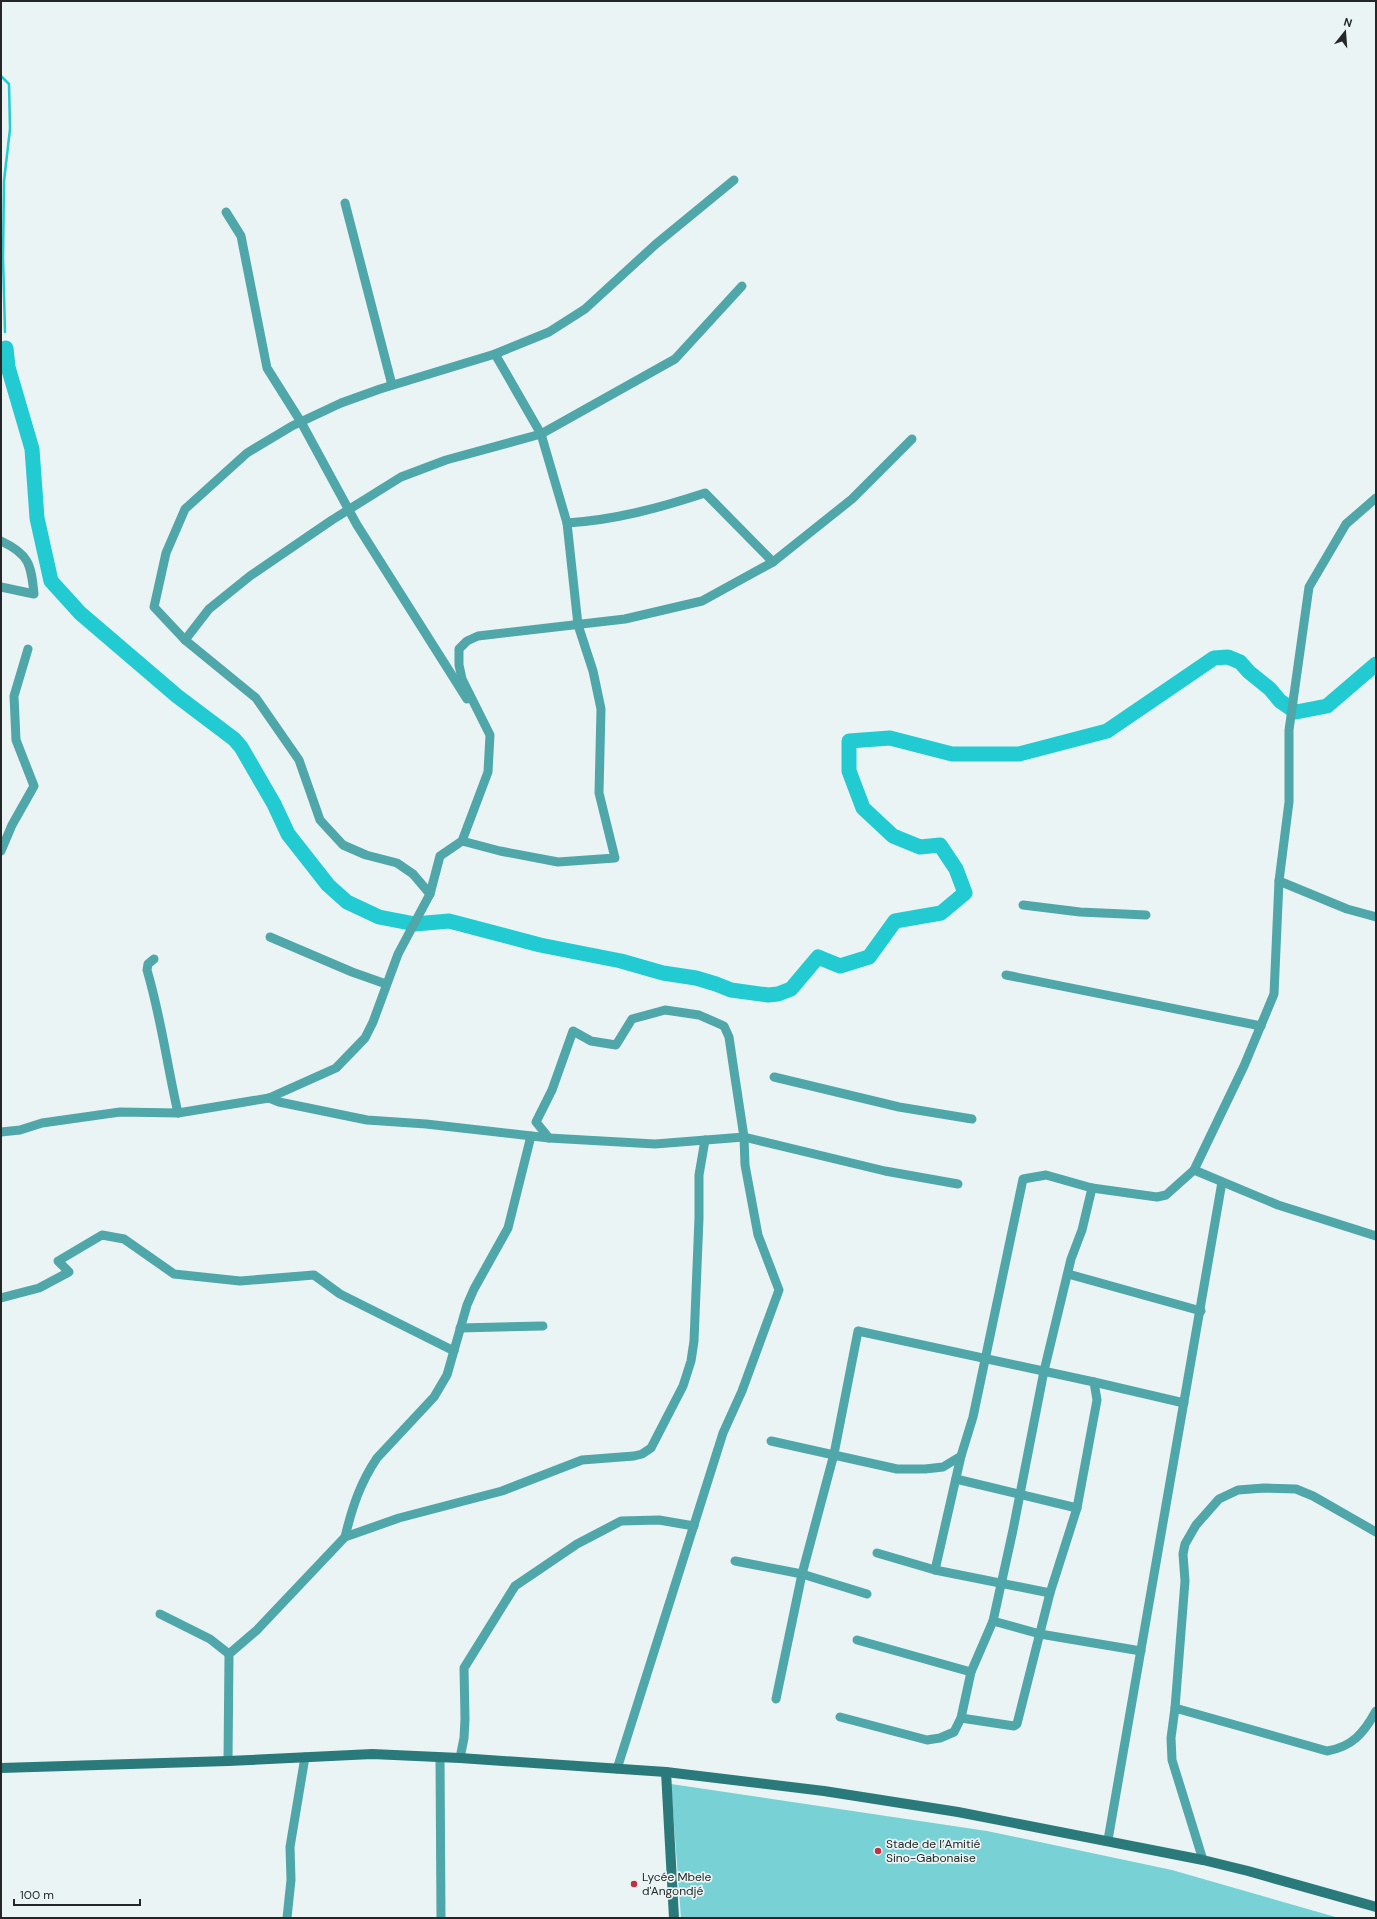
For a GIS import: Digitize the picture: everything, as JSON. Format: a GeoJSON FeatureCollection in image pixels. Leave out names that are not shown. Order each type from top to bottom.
{"type":"FeatureCollection","features":[{"type":"Feature","properties":{"kind":"main road"},"geometry":{"type":"LineString","coordinates":[[1,1768],[228,1761],[372,1754],[460,1758],[666,1772],[824,1791],[958,1812],[1108,1840],[1248,1871],[1376,1907]]}},
{"type":"Feature","properties":{"kind":"main road"},"geometry":{"type":"LineString","coordinates":[[666,1772],[674,1918]]}},
{"type":"Feature","properties":{"kind":"street"},"geometry":{"type":"LineString","coordinates":[[430,894],[413,874],[397,863],[366,855],[343,845],[320,820],[299,760],[256,698],[185,640],[154,607],[166,553],[185,509],[247,453],[302,422],[341,403],[392,385],[495,354],[549,332],[586,308],[656,244],[734,180]]}},
{"type":"Feature","properties":{"kind":"street"},"geometry":{"type":"LineString","coordinates":[[345,203],[392,385]]}},
{"type":"Feature","properties":{"kind":"street"},"geometry":{"type":"LineString","coordinates":[[226,212],[241,236],[267,368],[302,422],[349,510],[446,668],[490,735]]}},
{"type":"Feature","properties":{"kind":"street"},"geometry":{"type":"LineString","coordinates":[[185,640],[209,609],[250,576],[401,477],[446,460],[541,434],[675,359],[742,286]]}},
{"type":"Feature","properties":{"kind":"street"},"geometry":{"type":"LineString","coordinates":[[462,841],[500,851],[558,862],[615,858],[599,793],[601,709],[592,671],[578,625],[567,523],[541,434],[495,354]]}},
{"type":"Feature","properties":{"kind":"street"},"geometry":{"type":"LineString","coordinates":[[1,1132],[20,1130],[42,1123],[120,1112],[178,1112],[269,1098],[326,1074],[343,1062],[365,1038],[373,1022],[398,954],[430,894],[440,856],[462,841],[488,772],[490,735],[462,679],[459,665],[459,649],[467,641],[478,636],[625,619],[702,601],[773,562],[852,499],[912,439]]}},
{"type":"Feature","properties":{"kind":"street"},"geometry":{"type":"LineString","coordinates":[[567,523],[596,521],[646,512],[705,493],[773,562]]}},
{"type":"Feature","properties":{"kind":"street"},"geometry":{"type":"LineString","coordinates":[[936,1570],[961,1456],[973,1417],[1023,1179],[1046,1175],[1092,1188],[1157,1197],[1166,1195],[1194,1170],[1261,1026],[1274,994],[1279,880],[1289,802],[1289,730],[1309,587],[1346,524],[1376,498]]}},
{"type":"Feature","properties":{"kind":"street"},"geometry":{"type":"LineString","coordinates":[[1,541],[25,557],[32,575],[34,594],[1,588]]}},
{"type":"Feature","properties":{"kind":"street"},"geometry":{"type":"LineString","coordinates":[[1,851],[12,825],[34,786],[16,740],[14,696],[28,649]]}},
{"type":"Feature","properties":{"kind":"street"},"geometry":{"type":"LineString","coordinates":[[1279,880],[1347,909],[1376,917]]}},
{"type":"Feature","properties":{"kind":"street"},"geometry":{"type":"LineString","coordinates":[[1023,905],[1080,912],[1146,915]]}},
{"type":"Feature","properties":{"kind":"street"},"geometry":{"type":"LineString","coordinates":[[270,937],[352,972],[386,984]]}},
{"type":"Feature","properties":{"kind":"street"},"geometry":{"type":"LineString","coordinates":[[154,959],[148,964],[147,970],[154,992],[178,1112]]}},
{"type":"Feature","properties":{"kind":"street"},"geometry":{"type":"LineString","coordinates":[[1006,975],[1261,1026]]}},
{"type":"Feature","properties":{"kind":"street"},"geometry":{"type":"LineString","coordinates":[[549,1138],[536,1122],[552,1090],[573,1031],[591,1041],[616,1045],[632,1019],[665,1010],[699,1015],[724,1026],[729,1037],[744,1137],[745,1165],[758,1235],[779,1290],[742,1391],[723,1434],[617,1769]]}},
{"type":"Feature","properties":{"kind":"street"},"geometry":{"type":"LineString","coordinates":[[774,1077],[899,1107],[972,1119]]}},
{"type":"Feature","properties":{"kind":"street"},"geometry":{"type":"LineString","coordinates":[[269,1098],[279,1102],[367,1120],[426,1124],[549,1138],[655,1144],[744,1137],[885,1171],[958,1184]]}},
{"type":"Feature","properties":{"kind":"street"},"geometry":{"type":"LineString","coordinates":[[345,1537],[355,1499],[377,1458],[441,1388],[447,1375],[460,1328],[474,1289],[508,1228],[531,1136]]}},
{"type":"Feature","properties":{"kind":"street"},"geometry":{"type":"LineString","coordinates":[[228,1761],[229,1654],[257,1630],[345,1537],[399,1518],[502,1491],[582,1460],[634,1456],[642,1454],[650,1448],[683,1386],[690,1362],[694,1340],[699,1218],[699,1175],[706,1140]]}},
{"type":"Feature","properties":{"kind":"street"},"geometry":{"type":"LineString","coordinates":[[1194,1170],[1278,1205],[1376,1236]]}},
{"type":"Feature","properties":{"kind":"street"},"geometry":{"type":"LineString","coordinates":[[1108,1840],[1201,1311],[1222,1182]]}},
{"type":"Feature","properties":{"kind":"street"},"geometry":{"type":"LineString","coordinates":[[840,1717],[927,1740],[940,1738],[954,1732],[961,1718],[971,1672],[993,1621],[1044,1371],[1071,1259],[1082,1230],[1092,1188]]}},
{"type":"Feature","properties":{"kind":"street"},"geometry":{"type":"LineString","coordinates":[[1,1298],[39,1288],[69,1272],[58,1261],[102,1235],[124,1239],[174,1274],[240,1280],[314,1275],[340,1294],[454,1351]]}},
{"type":"Feature","properties":{"kind":"street"},"geometry":{"type":"LineString","coordinates":[[1068,1274],[1201,1311]]}},
{"type":"Feature","properties":{"kind":"street"},"geometry":{"type":"LineString","coordinates":[[460,1328],[543,1326]]}},
{"type":"Feature","properties":{"kind":"street"},"geometry":{"type":"LineString","coordinates":[[776,1699],[802,1574],[834,1454],[858,1331],[1184,1403]]}},
{"type":"Feature","properties":{"kind":"street"},"geometry":{"type":"LineString","coordinates":[[961,1718],[1014,1726],[1017,1724],[1050,1593],[1077,1508],[1097,1400],[1094,1382]]}},
{"type":"Feature","properties":{"kind":"street"},"geometry":{"type":"LineString","coordinates":[[771,1441],[897,1469],[925,1469],[943,1467],[961,1456]]}},
{"type":"Feature","properties":{"kind":"street"},"geometry":{"type":"LineString","coordinates":[[956,1479],[1077,1508]]}},
{"type":"Feature","properties":{"kind":"street"},"geometry":{"type":"LineString","coordinates":[[1203,1860],[1172,1760],[1171,1738],[1176,1708],[1185,1581],[1183,1554],[1185,1544],[1191,1534],[1219,1499],[1238,1490],[1264,1488],[1296,1489],[1313,1496],[1376,1532]]}},
{"type":"Feature","properties":{"kind":"street"},"geometry":{"type":"LineString","coordinates":[[460,1758],[465,1725],[464,1668],[515,1586],[577,1544],[621,1521],[658,1520],[694,1526]]}},
{"type":"Feature","properties":{"kind":"street"},"geometry":{"type":"LineString","coordinates":[[877,1553],[936,1570],[1050,1593]]}},
{"type":"Feature","properties":{"kind":"street"},"geometry":{"type":"LineString","coordinates":[[735,1561],[802,1574],[867,1594]]}},
{"type":"Feature","properties":{"kind":"street"},"geometry":{"type":"LineString","coordinates":[[160,1614],[210,1639],[229,1654]]}},
{"type":"Feature","properties":{"kind":"street"},"geometry":{"type":"LineString","coordinates":[[993,1621],[1040,1634],[1141,1651]]}},
{"type":"Feature","properties":{"kind":"street"},"geometry":{"type":"LineString","coordinates":[[857,1640],[971,1672]]}},
{"type":"Feature","properties":{"kind":"street"},"geometry":{"type":"LineString","coordinates":[[1176,1708],[1327,1751],[1340,1749],[1361,1735],[1376,1711]]}},
{"type":"Feature","properties":{"kind":"street"},"geometry":{"type":"LineString","coordinates":[[287,1918],[290,1896],[290,1847],[305,1757]]}},
{"type":"Feature","properties":{"kind":"street"},"geometry":{"type":"LineString","coordinates":[[440,1757],[441,1918]]}},
{"type":"Feature","properties":{"kind":"shaded area","name":"Stade de l’Amitié Sino-Gabonaise"},"geometry":{"type":"Polygon","coordinates":[[[671,1784],[987,1831],[1172,1870],[1339,1918],[681,1918],[671,1784]]]}},
{"type":"Feature","properties":{"kind":"waterway"},"geometry":{"type":"LineString","coordinates":[[1,76],[9,84],[10,129],[4,181],[3,257],[5,332]]}},
{"type":"Feature","properties":{"kind":"waterway"},"geometry":{"type":"LineString","coordinates":[[6,348],[8,367],[32,449],[37,518],[51,581],[80,613],[177,696],[234,739],[241,747],[274,804],[288,834],[328,885],[347,902],[379,917],[415,924],[449,921],[540,945],[621,961],[663,973],[696,978],[731,990],[768,995],[778,994],[791,989],[818,957],[840,966],[869,957],[895,921],[941,913],[965,893],[956,869],[940,845],[920,847],[893,836],[863,808],[849,771],[849,741],[890,738],[952,754],[1019,754],[1107,731],[1214,658],[1228,657],[1240,662],[1249,672],[1270,689],[1280,701],[1296,712],[1327,706],[1376,664]]}},
{"type":"Feature","properties":{"kind":"place","name":"Stade de l’Amitié Sino-Gabonaise"},"geometry":{"type":"Point","coordinates":[878,1851]}},
{"type":"Feature","properties":{"kind":"place","name":"Lycée Mbele d'Angondjé"},"geometry":{"type":"Point","coordinates":[634,1884]}}]}
